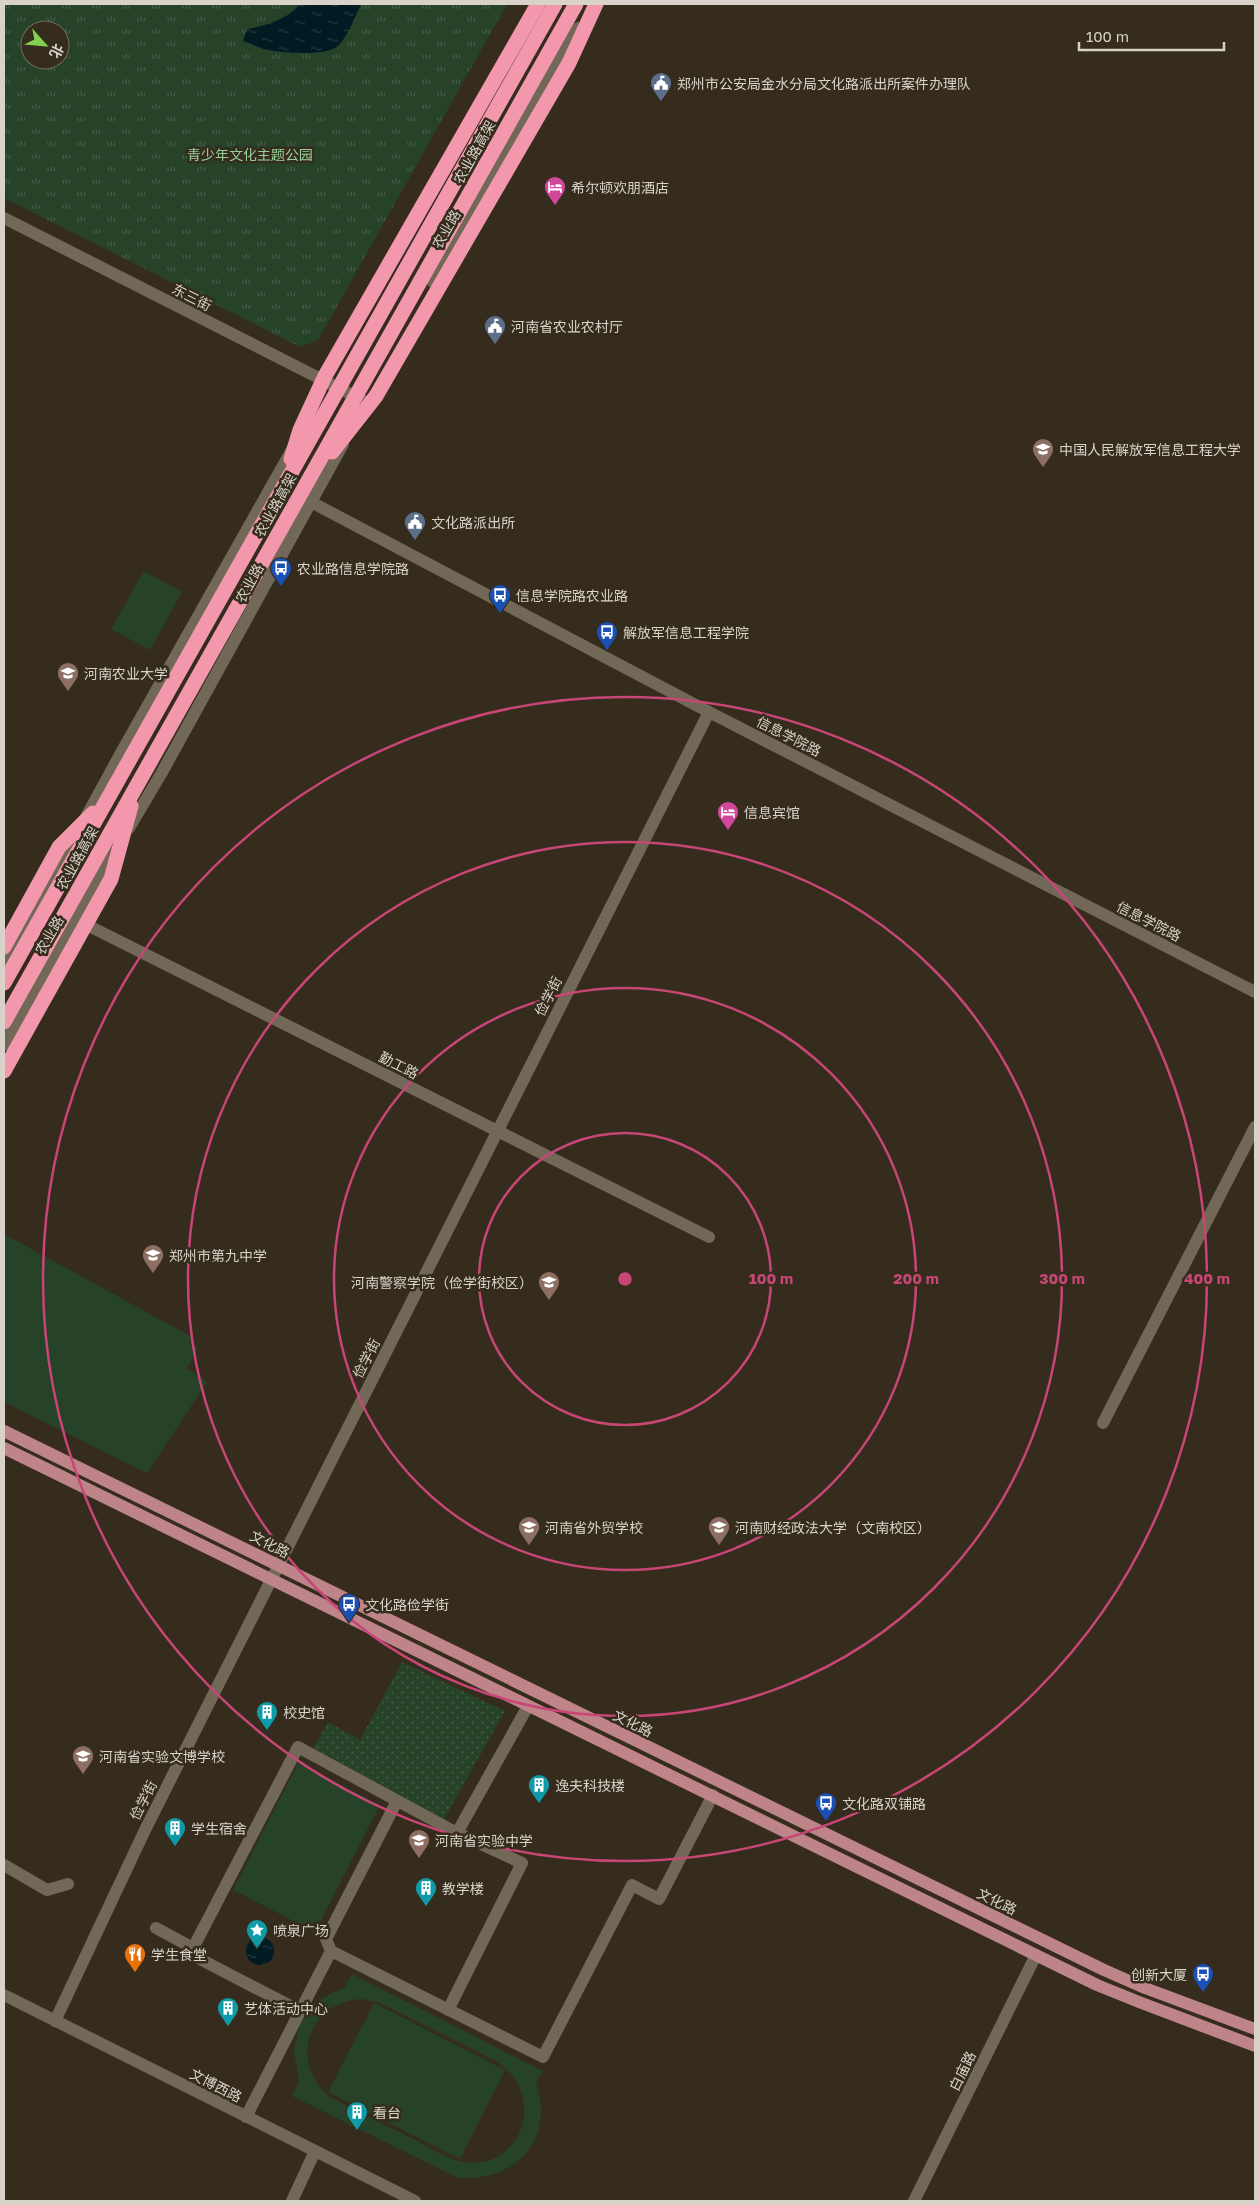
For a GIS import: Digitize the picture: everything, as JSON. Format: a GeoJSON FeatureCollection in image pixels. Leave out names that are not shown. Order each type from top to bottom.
{"type":"FeatureCollection","features":[{"type":"Feature","properties":{"kind":"highway"},"geometry":{"type":"LineString","coordinates":[[284,485],[300,430],[325,376],[539,4]]}},
{"type":"Feature","properties":{"kind":"highway","name":"农业路高架"},"geometry":{"type":"LineString","coordinates":[[4,983],[554,4]]}},
{"type":"Feature","properties":{"kind":"highway","name":"农业路高架"},"geometry":{"type":"LineString","coordinates":[[4,1022],[576,4]]}},
{"type":"Feature","properties":{"kind":"highway"},"geometry":{"type":"LineString","coordinates":[[307,482],[376,396],[569,62],[594,4]]}},
{"type":"Feature","properties":{"kind":"highway"},"geometry":{"type":"LineString","coordinates":[[4,1071],[111,879],[138,782]]}},
{"type":"Feature","properties":{"kind":"highway"},"geometry":{"type":"LineString","coordinates":[[4,947],[59,847],[108,797]]}},
{"type":"Feature","properties":{"kind":"main road","name":"文化路"},"geometry":{"type":"LineString","coordinates":[[4,1430],[1104,1970],[1144,1988],[1255,2029]]}},
{"type":"Feature","properties":{"kind":"main road"},"geometry":{"type":"LineString","coordinates":[[4,1448],[1036,1954],[1139,2002],[1255,2046]]}},
{"type":"Feature","properties":{"kind":"street","name":"农业路"},"geometry":{"type":"LineString","coordinates":[[4,967],[126,744],[330,383],[539,4]]}},
{"type":"Feature","properties":{"kind":"street","name":"农业路"},"geometry":{"type":"LineString","coordinates":[[4,1045],[161,774],[366,402],[594,4]]}},
{"type":"Feature","properties":{"kind":"street","name":"东三街"},"geometry":{"type":"LineString","coordinates":[[4,218],[366,402]]}},
{"type":"Feature","properties":{"kind":"street","name":"信息学院路"},"geometry":{"type":"LineString","coordinates":[[310,502],[709,712],[1255,992]]}},
{"type":"Feature","properties":{"kind":"street","name":"俭学街"},"geometry":{"type":"LineString","coordinates":[[55,2021],[145,1830],[709,712]]}},
{"type":"Feature","properties":{"kind":"street","name":"勤工路"},"geometry":{"type":"LineString","coordinates":[[75,920],[709,1238]]}},
{"type":"Feature","properties":{"kind":"street"},"geometry":{"type":"LineString","coordinates":[[1103,1423],[1255,1127]]}},
{"type":"Feature","properties":{"kind":"street"},"geometry":{"type":"LineString","coordinates":[[457,1833],[528,1706]]}},
{"type":"Feature","properties":{"kind":"street"},"geometry":{"type":"LineString","coordinates":[[193,1948],[298,1747],[457,1833],[522,1863],[448,2010]]}},
{"type":"Feature","properties":{"kind":"street"},"geometry":{"type":"LineString","coordinates":[[397,1801],[326,1939],[331,1951],[543,2057],[632,1884],[659,1899],[713,1795]]}},
{"type":"Feature","properties":{"kind":"street"},"geometry":{"type":"LineString","coordinates":[[4,1864],[47,1890],[68,1884]]}},
{"type":"Feature","properties":{"kind":"street"},"geometry":{"type":"LineString","coordinates":[[156,1928],[193,1948],[198,1958],[300,2011]]}},
{"type":"Feature","properties":{"kind":"street"},"geometry":{"type":"LineString","coordinates":[[246,2117],[331,1951]]}},
{"type":"Feature","properties":{"kind":"street","name":"白庙路"},"geometry":{"type":"LineString","coordinates":[[914,2201],[1036,1954]]}},
{"type":"Feature","properties":{"kind":"street","name":"文博西路"},"geometry":{"type":"LineString","coordinates":[[4,1995],[414,2201]]}},
{"type":"Feature","properties":{"kind":"street"},"geometry":{"type":"LineString","coordinates":[[292,2201],[315,2152]]}},
{"type":"Feature","properties":{"kind":"green space","name":"青少年文化主题公园"},"geometry":{"type":"Polygon","coordinates":[[[4,4],[507,4],[318,340],[300,347],[4,198],[4,4]]]}},
{"type":"Feature","properties":{"kind":"green space"},"geometry":{"type":"Polygon","coordinates":[[[144,571],[182,592],[150,650],[111,629],[144,571]]]}},
{"type":"Feature","properties":{"kind":"green space"},"geometry":{"type":"Polygon","coordinates":[[[4,1234],[192,1337],[189,1343],[198,1348],[187,1368],[207,1382],[147,1473],[4,1402],[4,1234]]]}},
{"type":"Feature","properties":{"kind":"green space"},"geometry":{"type":"Polygon","coordinates":[[[402,1662],[505,1711],[444,1819],[313,1748],[328,1722],[360,1740],[402,1662]]]}},
{"type":"Feature","properties":{"kind":"green space"},"geometry":{"type":"Polygon","coordinates":[[[298,1763],[380,1805],[315,1932],[233,1890],[298,1763]]]}},
{"type":"Feature","properties":{"kind":"green space"},"geometry":{"type":"Polygon","coordinates":[[[352,1974],[543,2071],[536,2082],[540,2103],[540,2122],[535,2139],[526,2153],[513,2165],[497,2173],[479,2177],[458,2178],[292,2096],[299,2082],[294,2051],[299,2026],[316,2002],[333,1992],[344,1989],[352,1974]],[[361,1999],[343,2003],[328,2011],[317,2023],[310,2036],[307,2052],[310,2067],[317,2083],[330,2097],[451,2158],[464,2162],[485,2162],[502,2155],[514,2142],[522,2127],[524,2110],[521,2092],[512,2076],[497,2062],[378,2002],[361,1999]]]}},
{"type":"Feature","properties":{"kind":"green space"},"geometry":{"type":"Polygon","coordinates":[[[374,2003],[505,2070],[460,2159],[328,2092],[374,2003]]]}},
{"type":"Feature","properties":{"kind":"water"},"geometry":{"type":"Polygon","coordinates":[[[301,4],[361,4],[346,36],[334,49],[315,53],[281,52],[264,49],[243,41],[247,29],[276,21],[301,4]]]}},
{"type":"Feature","properties":{"kind":"water"},"geometry":{"type":"Polygon","coordinates":[[[260,1937],[270,1941],[274,1951],[270,1961],[260,1965],[250,1961],[246,1951],[250,1941],[260,1937]]]}},
{"type":"Feature","properties":{"kind":"place","name":"郑州市公安局金水分局文化路派出所案件办理队"},"geometry":{"type":"Point","coordinates":[661,102]}},
{"type":"Feature","properties":{"kind":"place","name":"希尔顿欢朋酒店"},"geometry":{"type":"Point","coordinates":[555,206]}},
{"type":"Feature","properties":{"kind":"place","name":"河南省农业农村厅"},"geometry":{"type":"Point","coordinates":[495,345]}},
{"type":"Feature","properties":{"kind":"place","name":"中国人民解放军信息工程大学"},"geometry":{"type":"Point","coordinates":[1043,468]}},
{"type":"Feature","properties":{"kind":"place","name":"文化路派出所"},"geometry":{"type":"Point","coordinates":[415,541]}},
{"type":"Feature","properties":{"kind":"place","name":"农业路信息学院路"},"geometry":{"type":"Point","coordinates":[281,587]}},
{"type":"Feature","properties":{"kind":"place","name":"信息学院路农业路"},"geometry":{"type":"Point","coordinates":[500,614]}},
{"type":"Feature","properties":{"kind":"place","name":"解放军信息工程学院"},"geometry":{"type":"Point","coordinates":[607,651]}},
{"type":"Feature","properties":{"kind":"place","name":"河南农业大学"},"geometry":{"type":"Point","coordinates":[68,692]}},
{"type":"Feature","properties":{"kind":"place","name":"信息宾馆"},"geometry":{"type":"Point","coordinates":[728,831]}},
{"type":"Feature","properties":{"kind":"place","name":"郑州市第九中学"},"geometry":{"type":"Point","coordinates":[153,1274]}},
{"type":"Feature","properties":{"kind":"place","name":"河南警察学院（俭学街校区）"},"geometry":{"type":"Point","coordinates":[549,1301]}},
{"type":"Feature","properties":{"kind":"place","name":"河南省外贸学校"},"geometry":{"type":"Point","coordinates":[529,1546]}},
{"type":"Feature","properties":{"kind":"place","name":"河南财经政法大学（文南校区）"},"geometry":{"type":"Point","coordinates":[719,1546]}},
{"type":"Feature","properties":{"kind":"place","name":"文化路俭学街"},"geometry":{"type":"Point","coordinates":[349,1623]}},
{"type":"Feature","properties":{"kind":"place","name":"校史馆"},"geometry":{"type":"Point","coordinates":[267,1731]}},
{"type":"Feature","properties":{"kind":"place","name":"河南省实验文博学校"},"geometry":{"type":"Point","coordinates":[83,1775]}},
{"type":"Feature","properties":{"kind":"place","name":"逸夫科技楼"},"geometry":{"type":"Point","coordinates":[539,1804]}},
{"type":"Feature","properties":{"kind":"place","name":"文化路双铺路"},"geometry":{"type":"Point","coordinates":[826,1822]}},
{"type":"Feature","properties":{"kind":"place","name":"学生宿舍"},"geometry":{"type":"Point","coordinates":[175,1847]}},
{"type":"Feature","properties":{"kind":"place","name":"河南省实验中学"},"geometry":{"type":"Point","coordinates":[419,1859]}},
{"type":"Feature","properties":{"kind":"place","name":"教学楼"},"geometry":{"type":"Point","coordinates":[426,1907]}},
{"type":"Feature","properties":{"kind":"place","name":"喷泉广场"},"geometry":{"type":"Point","coordinates":[257,1949]}},
{"type":"Feature","properties":{"kind":"place","name":"学生食堂"},"geometry":{"type":"Point","coordinates":[135,1973]}},
{"type":"Feature","properties":{"kind":"place","name":"创新大厦"},"geometry":{"type":"Point","coordinates":[1203,1993]}},
{"type":"Feature","properties":{"kind":"place","name":"艺体活动中心"},"geometry":{"type":"Point","coordinates":[228,2027]}},
{"type":"Feature","properties":{"kind":"place","name":"看台"},"geometry":{"type":"Point","coordinates":[357,2131]}}]}
